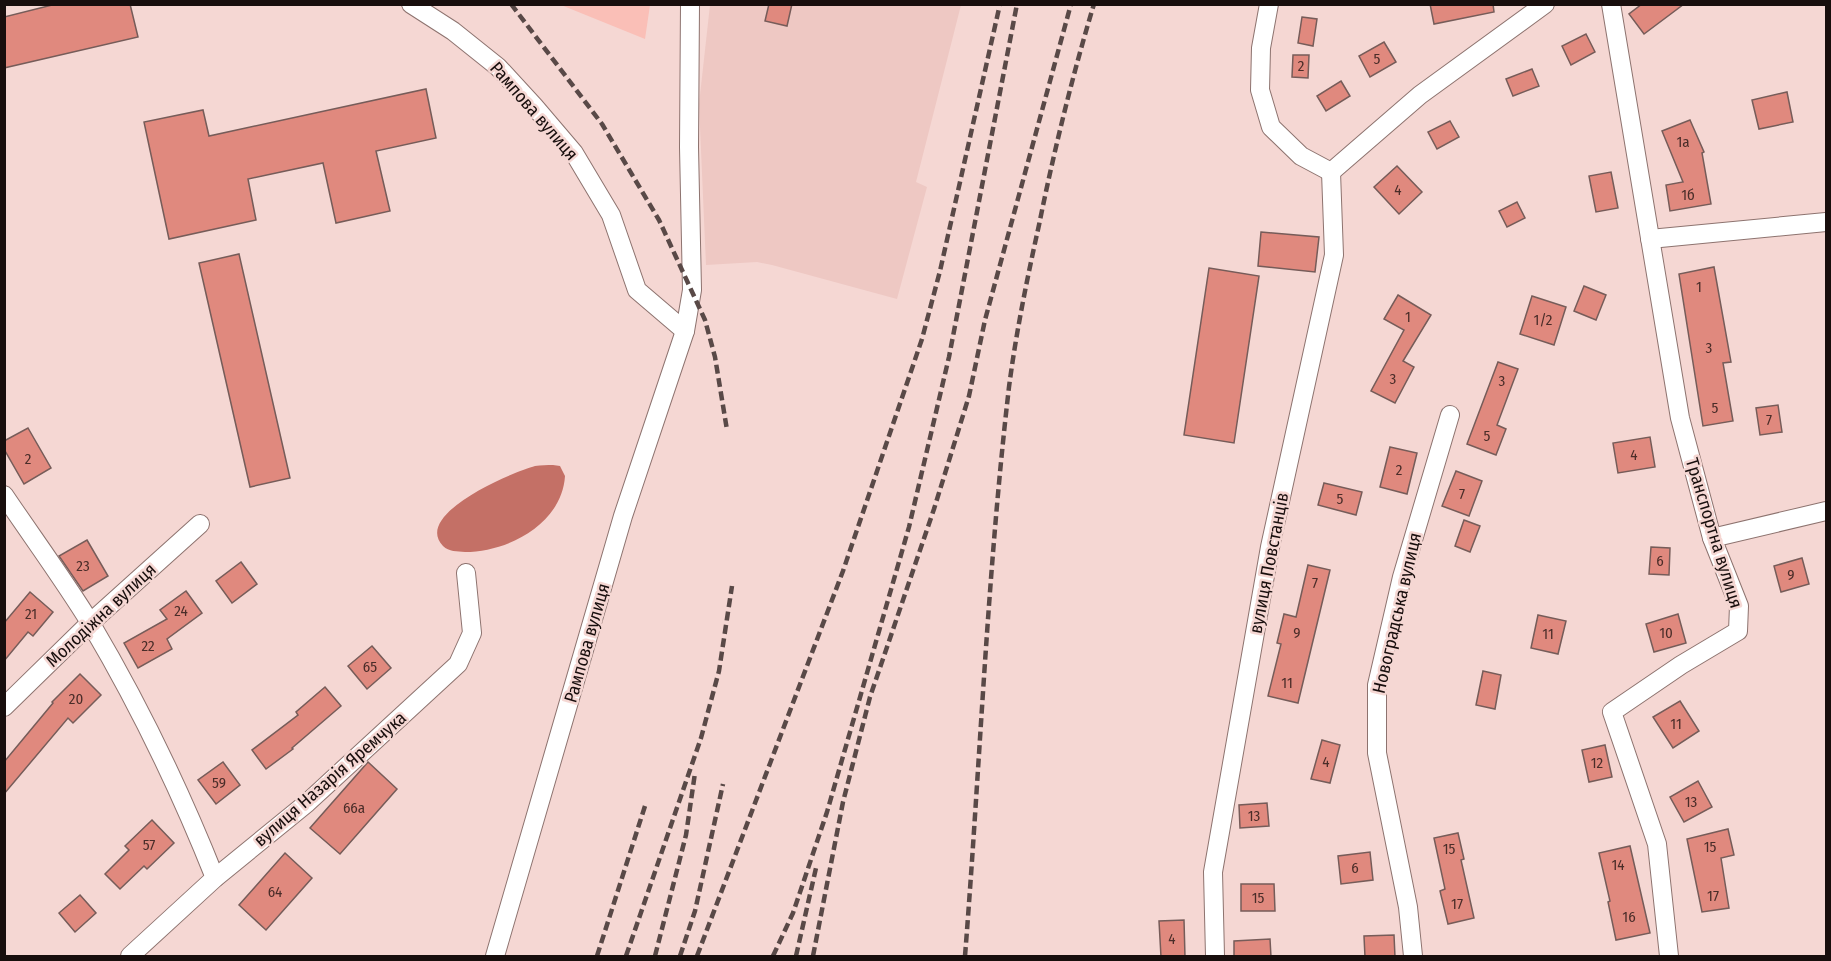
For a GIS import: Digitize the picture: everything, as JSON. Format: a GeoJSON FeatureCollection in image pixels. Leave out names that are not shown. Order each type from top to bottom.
{"type":"FeatureCollection","features":[{"type":"Feature","properties":{"kind":"street","name":"Рампова вулиця"},"geometry":{"type":"LineString","coordinates":[[411,4],[453,31],[498,67],[574,153],[611,215],[637,290],[685,331]]}},
{"type":"Feature","properties":{"kind":"street","name":"Рампова вулиця"},"geometry":{"type":"LineString","coordinates":[[495,957],[623,516],[685,331],[692,290],[688,147],[690,4]]}},
{"type":"Feature","properties":{"kind":"street"},"geometry":{"type":"LineString","coordinates":[[1269,4],[1261,48],[1260,90],[1271,127],[1301,156],[1331,172],[1420,95],[1545,4]]}},
{"type":"Feature","properties":{"kind":"street","name":"Транспортна вулиця"},"geometry":{"type":"LineString","coordinates":[[1611,4],[1680,418],[1712,538],[1739,606],[1738,631],[1681,665],[1612,712],[1657,844],[1669,957]]}},
{"type":"Feature","properties":{"kind":"street","name":"вулиця Повстанців"},"geometry":{"type":"LineString","coordinates":[[1215,957],[1213,872],[1270,547],[1334,255],[1331,172]]}},
{"type":"Feature","properties":{"kind":"street"},"geometry":{"type":"LineString","coordinates":[[1650,239],[1827,222]]}},
{"type":"Feature","properties":{"kind":"street","name":"Новоградська вулиця"},"geometry":{"type":"LineString","coordinates":[[1413,957],[1408,907],[1377,753],[1377,685],[1402,577],[1450,415]]}},
{"type":"Feature","properties":{"kind":"street"},"geometry":{"type":"LineString","coordinates":[[4,495],[90,623],[143,718],[187,808],[215,878]]}},
{"type":"Feature","properties":{"kind":"street"},"geometry":{"type":"LineString","coordinates":[[1712,538],[1827,511]]}},
{"type":"Feature","properties":{"kind":"street","name":"Молодіжна вулиця"},"geometry":{"type":"LineString","coordinates":[[4,707],[90,623],[200,524]]}},
{"type":"Feature","properties":{"kind":"street","name":"вулиця Назарія Яремчука"},"geometry":{"type":"LineString","coordinates":[[130,957],[215,878],[307,803],[458,664],[472,633],[466,573]]}},
{"type":"Feature","properties":{"kind":"shaded area"},"geometry":{"type":"Polygon","coordinates":[[[561,5],[650,5],[645,39],[561,5]]]}},
{"type":"Feature","properties":{"kind":"shaded area"},"geometry":{"type":"Polygon","coordinates":[[[710,5],[961,5],[916,182],[927,187],[897,299],[757,262],[706,265],[699,104],[710,5]]]}},
{"type":"Feature","properties":{"kind":"shaded area"},"geometry":{"type":"Polygon","coordinates":[[[535,466],[560,466],[565,476],[562,493],[554,508],[530,532],[515,541],[482,551],[456,551],[443,546],[437,534],[441,521],[469,496],[523,470],[535,466]]]}},
{"type":"Feature","properties":{"kind":"building"},"geometry":{"type":"Polygon","coordinates":[[[56,4],[130,4],[138,37],[4,68],[4,17],[56,4]]]}},
{"type":"Feature","properties":{"kind":"building"},"geometry":{"type":"Polygon","coordinates":[[[769,4],[792,4],[787,26],[765,21],[769,4]]]}},
{"type":"Feature","properties":{"kind":"building"},"geometry":{"type":"Polygon","coordinates":[[[1430,4],[1493,4],[1494,12],[1434,24],[1430,4]]]}},
{"type":"Feature","properties":{"kind":"building"},"geometry":{"type":"Polygon","coordinates":[[[1642,4],[1684,4],[1644,34],[1629,14],[1642,4]]]}},
{"type":"Feature","properties":{"kind":"building"},"geometry":{"type":"Polygon","coordinates":[[[1302,17],[1317,19],[1313,46],[1298,43],[1302,17]]]}},
{"type":"Feature","properties":{"kind":"building"},"geometry":{"type":"Polygon","coordinates":[[[1586,34],[1595,52],[1571,65],[1562,46],[1586,34]]]}},
{"type":"Feature","properties":{"kind":"building"},"geometry":{"type":"Polygon","coordinates":[[[1384,42],[1396,62],[1370,77],[1359,56],[1384,42]]]}},
{"type":"Feature","properties":{"kind":"building"},"geometry":{"type":"Polygon","coordinates":[[[1293,55],[1309,55],[1308,78],[1292,77],[1293,55]]]}},
{"type":"Feature","properties":{"kind":"building"},"geometry":{"type":"Polygon","coordinates":[[[1532,69],[1539,86],[1513,96],[1506,79],[1532,69]]]}},
{"type":"Feature","properties":{"kind":"building"},"geometry":{"type":"Polygon","coordinates":[[[1341,81],[1350,96],[1326,111],[1317,96],[1341,81]]]}},
{"type":"Feature","properties":{"kind":"building"},"geometry":{"type":"Polygon","coordinates":[[[426,89],[436,138],[376,151],[390,211],[336,223],[323,163],[248,179],[256,220],[169,239],[144,122],[203,110],[209,136],[426,89]]]}},
{"type":"Feature","properties":{"kind":"building"},"geometry":{"type":"Polygon","coordinates":[[[1787,92],[1793,122],[1759,129],[1752,100],[1787,92]]]}},
{"type":"Feature","properties":{"kind":"building"},"geometry":{"type":"Polygon","coordinates":[[[1690,120],[1704,152],[1702,153],[1711,204],[1670,211],[1666,185],[1683,182],[1662,131],[1690,120]]]}},
{"type":"Feature","properties":{"kind":"building"},"geometry":{"type":"Polygon","coordinates":[[[1450,121],[1459,137],[1437,149],[1428,132],[1450,121]]]}},
{"type":"Feature","properties":{"kind":"building"},"geometry":{"type":"Polygon","coordinates":[[[1397,166],[1422,192],[1399,214],[1374,187],[1397,166]]]}},
{"type":"Feature","properties":{"kind":"building"},"geometry":{"type":"Polygon","coordinates":[[[1611,172],[1618,208],[1596,212],[1589,176],[1611,172]]]}},
{"type":"Feature","properties":{"kind":"building"},"geometry":{"type":"Polygon","coordinates":[[[1517,202],[1525,218],[1507,227],[1499,211],[1517,202]]]}},
{"type":"Feature","properties":{"kind":"building"},"geometry":{"type":"Polygon","coordinates":[[[1261,232],[1319,237],[1315,272],[1258,266],[1261,232]]]}},
{"type":"Feature","properties":{"kind":"building"},"geometry":{"type":"Polygon","coordinates":[[[239,254],[290,478],[250,487],[199,263],[239,254]]]}},
{"type":"Feature","properties":{"kind":"building"},"geometry":{"type":"Polygon","coordinates":[[[1714,267],[1731,362],[1723,363],[1733,421],[1703,426],[1679,274],[1714,267]]]}},
{"type":"Feature","properties":{"kind":"building"},"geometry":{"type":"Polygon","coordinates":[[[1209,268],[1259,276],[1234,443],[1184,435],[1209,268]]]}},
{"type":"Feature","properties":{"kind":"building"},"geometry":{"type":"Polygon","coordinates":[[[1584,286],[1606,295],[1596,320],[1574,311],[1584,286]]]}},
{"type":"Feature","properties":{"kind":"building"},"geometry":{"type":"Polygon","coordinates":[[[1398,295],[1431,315],[1403,361],[1414,367],[1395,403],[1371,391],[1404,330],[1384,319],[1398,295]]]}},
{"type":"Feature","properties":{"kind":"building"},"geometry":{"type":"Polygon","coordinates":[[[1532,296],[1566,307],[1554,345],[1520,334],[1532,296]]]}},
{"type":"Feature","properties":{"kind":"building"},"geometry":{"type":"Polygon","coordinates":[[[1498,362],[1518,369],[1497,425],[1506,429],[1496,455],[1467,444],[1498,362]]]}},
{"type":"Feature","properties":{"kind":"building"},"geometry":{"type":"Polygon","coordinates":[[[1778,405],[1782,432],[1760,435],[1756,408],[1778,405]]]}},
{"type":"Feature","properties":{"kind":"building"},"geometry":{"type":"Polygon","coordinates":[[[28,428],[51,468],[24,484],[4,449],[4,441],[28,428]]]}},
{"type":"Feature","properties":{"kind":"building"},"geometry":{"type":"Polygon","coordinates":[[[1650,437],[1655,467],[1618,473],[1613,443],[1650,437]]]}},
{"type":"Feature","properties":{"kind":"building"},"geometry":{"type":"Polygon","coordinates":[[[1390,447],[1417,453],[1407,494],[1380,487],[1390,447]]]}},
{"type":"Feature","properties":{"kind":"building"},"geometry":{"type":"Polygon","coordinates":[[[1456,471],[1482,481],[1469,516],[1442,506],[1456,471]]]}},
{"type":"Feature","properties":{"kind":"building"},"geometry":{"type":"Polygon","coordinates":[[[1324,483],[1362,492],[1356,515],[1318,505],[1324,483]]]}},
{"type":"Feature","properties":{"kind":"building"},"geometry":{"type":"Polygon","coordinates":[[[1464,520],[1480,526],[1470,552],[1455,546],[1464,520]]]}},
{"type":"Feature","properties":{"kind":"building"},"geometry":{"type":"Polygon","coordinates":[[[87,540],[108,576],[83,591],[59,556],[87,540]]]}},
{"type":"Feature","properties":{"kind":"building"},"geometry":{"type":"Polygon","coordinates":[[[1651,547],[1670,548],[1669,575],[1649,574],[1651,547]]]}},
{"type":"Feature","properties":{"kind":"building"},"geometry":{"type":"Polygon","coordinates":[[[1802,558],[1809,584],[1781,592],[1774,566],[1802,558]]]}},
{"type":"Feature","properties":{"kind":"building"},"geometry":{"type":"Polygon","coordinates":[[[241,562],[257,584],[232,603],[216,581],[241,562]]]}},
{"type":"Feature","properties":{"kind":"building"},"geometry":{"type":"Polygon","coordinates":[[[1308,565],[1330,570],[1298,703],[1268,696],[1281,644],[1277,643],[1284,614],[1296,617],[1308,565]]]}},
{"type":"Feature","properties":{"kind":"building"},"geometry":{"type":"Polygon","coordinates":[[[186,591],[202,613],[167,639],[172,649],[138,668],[124,643],[167,619],[160,610],[186,591]]]}},
{"type":"Feature","properties":{"kind":"building"},"geometry":{"type":"Polygon","coordinates":[[[30,592],[53,612],[33,636],[28,632],[4,661],[4,623],[30,592]]]}},
{"type":"Feature","properties":{"kind":"building"},"geometry":{"type":"Polygon","coordinates":[[[1678,614],[1686,643],[1654,652],[1646,624],[1678,614]]]}},
{"type":"Feature","properties":{"kind":"building"},"geometry":{"type":"Polygon","coordinates":[[[1538,615],[1566,621],[1558,654],[1531,648],[1538,615]]]}},
{"type":"Feature","properties":{"kind":"building"},"geometry":{"type":"Polygon","coordinates":[[[372,646],[391,668],[367,689],[348,666],[372,646]]]}},
{"type":"Feature","properties":{"kind":"building"},"geometry":{"type":"Polygon","coordinates":[[[1483,671],[1501,675],[1495,709],[1476,705],[1483,671]]]}},
{"type":"Feature","properties":{"kind":"building"},"geometry":{"type":"Polygon","coordinates":[[[80,674],[101,695],[73,723],[68,718],[4,794],[4,762],[52,702],[80,674]]]}},
{"type":"Feature","properties":{"kind":"building"},"geometry":{"type":"Polygon","coordinates":[[[325,687],[341,706],[293,749],[266,769],[252,750],[298,715],[296,712],[325,687]]]}},
{"type":"Feature","properties":{"kind":"building"},"geometry":{"type":"Polygon","coordinates":[[[1680,701],[1699,731],[1673,748],[1653,717],[1680,701]]]}},
{"type":"Feature","properties":{"kind":"building"},"geometry":{"type":"Polygon","coordinates":[[[1322,740],[1340,745],[1330,783],[1311,779],[1322,740]]]}},
{"type":"Feature","properties":{"kind":"building"},"geometry":{"type":"Polygon","coordinates":[[[1605,745],[1612,777],[1589,782],[1582,750],[1605,745]]]}},
{"type":"Feature","properties":{"kind":"building"},"geometry":{"type":"Polygon","coordinates":[[[223,762],[240,785],[216,804],[198,780],[223,762]]]}},
{"type":"Feature","properties":{"kind":"building"},"geometry":{"type":"Polygon","coordinates":[[[368,762],[397,789],[340,854],[310,828],[368,762]]]}},
{"type":"Feature","properties":{"kind":"building"},"geometry":{"type":"Polygon","coordinates":[[[1698,781],[1712,807],[1684,822],[1670,797],[1698,781]]]}},
{"type":"Feature","properties":{"kind":"building"},"geometry":{"type":"Polygon","coordinates":[[[1267,803],[1269,826],[1240,828],[1239,805],[1267,803]]]}},
{"type":"Feature","properties":{"kind":"building"},"geometry":{"type":"Polygon","coordinates":[[[152,820],[174,843],[147,869],[144,866],[120,889],[105,874],[129,850],[125,846],[152,820]]]}},
{"type":"Feature","properties":{"kind":"building"},"geometry":{"type":"Polygon","coordinates":[[[1728,829],[1734,855],[1721,858],[1729,908],[1702,912],[1687,839],[1728,829]]]}},
{"type":"Feature","properties":{"kind":"building"},"geometry":{"type":"Polygon","coordinates":[[[1458,833],[1464,859],[1461,860],[1474,918],[1448,924],[1440,891],[1445,889],[1434,838],[1458,833]]]}},
{"type":"Feature","properties":{"kind":"building"},"geometry":{"type":"Polygon","coordinates":[[[1630,846],[1650,933],[1616,940],[1599,853],[1630,846]]]}},
{"type":"Feature","properties":{"kind":"building"},"geometry":{"type":"Polygon","coordinates":[[[1370,852],[1373,880],[1341,884],[1338,856],[1370,852]]]}},
{"type":"Feature","properties":{"kind":"building"},"geometry":{"type":"Polygon","coordinates":[[[285,853],[312,878],[266,930],[239,905],[285,853]]]}},
{"type":"Feature","properties":{"kind":"building"},"geometry":{"type":"Polygon","coordinates":[[[1241,884],[1274,884],[1275,911],[1241,911],[1241,884]]]}},
{"type":"Feature","properties":{"kind":"building"},"geometry":{"type":"Polygon","coordinates":[[[80,895],[96,913],[75,932],[59,913],[80,895]]]}},
{"type":"Feature","properties":{"kind":"building"},"geometry":{"type":"Polygon","coordinates":[[[1184,920],[1185,957],[1161,957],[1159,921],[1184,920]]]}},
{"type":"Feature","properties":{"kind":"building"},"geometry":{"type":"Polygon","coordinates":[[[1394,935],[1395,957],[1365,957],[1364,936],[1394,935]]]}},
{"type":"Feature","properties":{"kind":"building"},"geometry":{"type":"Polygon","coordinates":[[[1270,939],[1271,957],[1234,957],[1234,941],[1270,939]]]}},
{"type":"Feature","properties":{"kind":"railway"},"geometry":{"type":"LineString","coordinates":[[511,4],[602,124],[659,220],[705,320],[715,357],[727,430]]}},
{"type":"Feature","properties":{"kind":"railway"},"geometry":{"type":"LineString","coordinates":[[697,956],[843,571],[922,339],[940,271],[1000,4]]}},
{"type":"Feature","properties":{"kind":"railway"},"geometry":{"type":"LineString","coordinates":[[773,956],[793,913],[827,812],[909,527],[949,357],[1017,4]]}},
{"type":"Feature","properties":{"kind":"railway"},"geometry":{"type":"LineString","coordinates":[[813,956],[843,802],[870,697],[934,509],[969,396],[985,320],[1071,4]]}},
{"type":"Feature","properties":{"kind":"railway"},"geometry":{"type":"LineString","coordinates":[[965,956],[989,600],[1009,387],[1022,306],[1051,170],[1094,4]]}},
{"type":"Feature","properties":{"kind":"railway"},"geometry":{"type":"LineString","coordinates":[[626,956],[701,738],[719,671],[732,586]]}},
{"type":"Feature","properties":{"kind":"railway"},"geometry":{"type":"LineString","coordinates":[[655,956],[686,835],[695,773]]}},
{"type":"Feature","properties":{"kind":"railway"},"geometry":{"type":"LineString","coordinates":[[680,956],[695,911],[723,784]]}},
{"type":"Feature","properties":{"kind":"railway"},"geometry":{"type":"LineString","coordinates":[[597,956],[645,806]]}},
{"type":"Feature","properties":{"kind":"railway"},"geometry":{"type":"LineString","coordinates":[[796,956],[816,868]]}}]}
